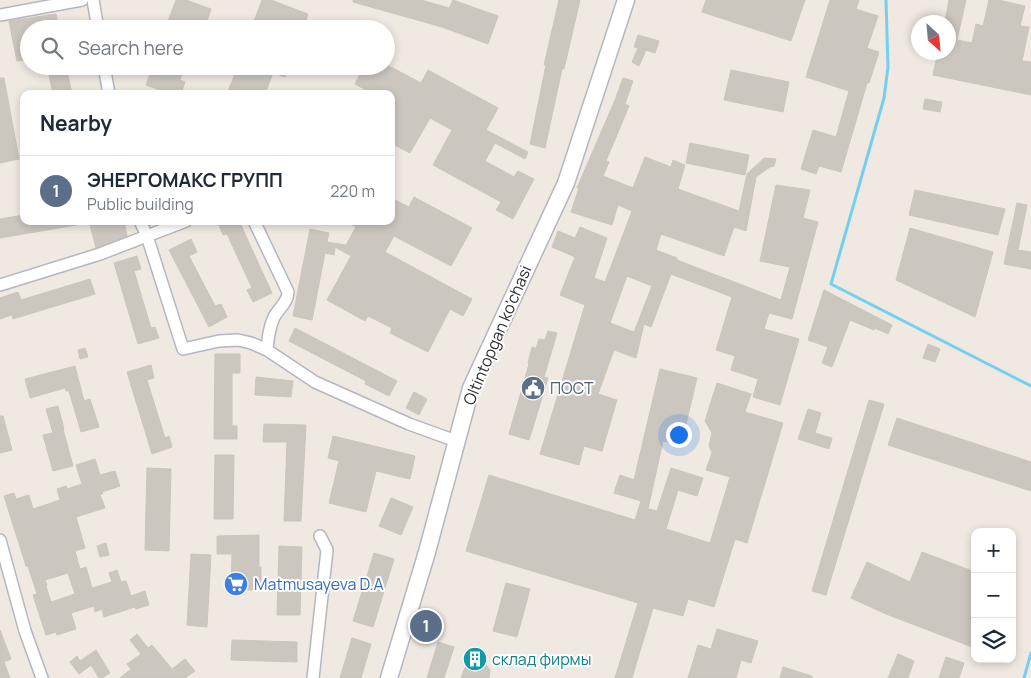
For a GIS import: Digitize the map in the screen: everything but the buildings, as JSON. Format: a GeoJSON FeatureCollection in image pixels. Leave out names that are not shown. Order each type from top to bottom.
{"type":"FeatureCollection","features":[{"type":"Feature","properties":{"kind":"street"},"geometry":{"type":"LineString","coordinates":[[0,15],[82,0]]}},
{"type":"Feature","properties":{"kind":"street"},"geometry":{"type":"LineString","coordinates":[[93,0],[96,20]]}},
{"type":"Feature","properties":{"kind":"street","name":"Oltintopgan ko'chasi"},"geometry":{"type":"LineString","coordinates":[[389,678],[471,388],[566,183],[626,0]]}},
{"type":"Feature","properties":{"kind":"street"},"geometry":{"type":"LineString","coordinates":[[106,75],[108,90]]}},
{"type":"Feature","properties":{"kind":"street"},"geometry":{"type":"LineString","coordinates":[[142,225],[183,349],[219,341],[238,340],[251,343],[267,350],[316,382],[409,424],[456,441]]}},
{"type":"Feature","properties":{"kind":"street"},"geometry":{"type":"LineString","coordinates":[[0,284],[100,254],[176,225]]}},
{"type":"Feature","properties":{"kind":"street"},"geometry":{"type":"LineString","coordinates":[[256,225],[288,292],[288,297],[275,315],[268,332],[267,350]]}},
{"type":"Feature","properties":{"kind":"street"},"geometry":{"type":"LineString","coordinates":[[314,678],[314,656],[327,550],[320,536]]}},
{"type":"Feature","properties":{"kind":"street"},"geometry":{"type":"LineString","coordinates":[[0,540],[25,630],[42,678]]}},
{"type":"Feature","properties":{"kind":"waterway"},"geometry":{"type":"LineString","coordinates":[[886,0],[888,67],[884,98],[831,284],[1031,386]]}},
{"type":"Feature","properties":{"kind":"waterway"},"geometry":{"type":"LineString","coordinates":[[1024,678],[1031,653]]}},
{"type":"Feature","properties":{"kind":"place","name":"ПОСТ"},"geometry":{"type":"Point","coordinates":[533,388]}},
{"type":"Feature","properties":{"kind":"place","name":"Matmusayeva D.A"},"geometry":{"type":"Point","coordinates":[236,584]}},
{"type":"Feature","properties":{"kind":"place","name":"ЭНЕРГОМАКС ГРУПП"},"geometry":{"type":"Point","coordinates":[426,626]}},
{"type":"Feature","properties":{"kind":"place","name":"склад фирмы"},"geometry":{"type":"Point","coordinates":[475,659]}}]}
